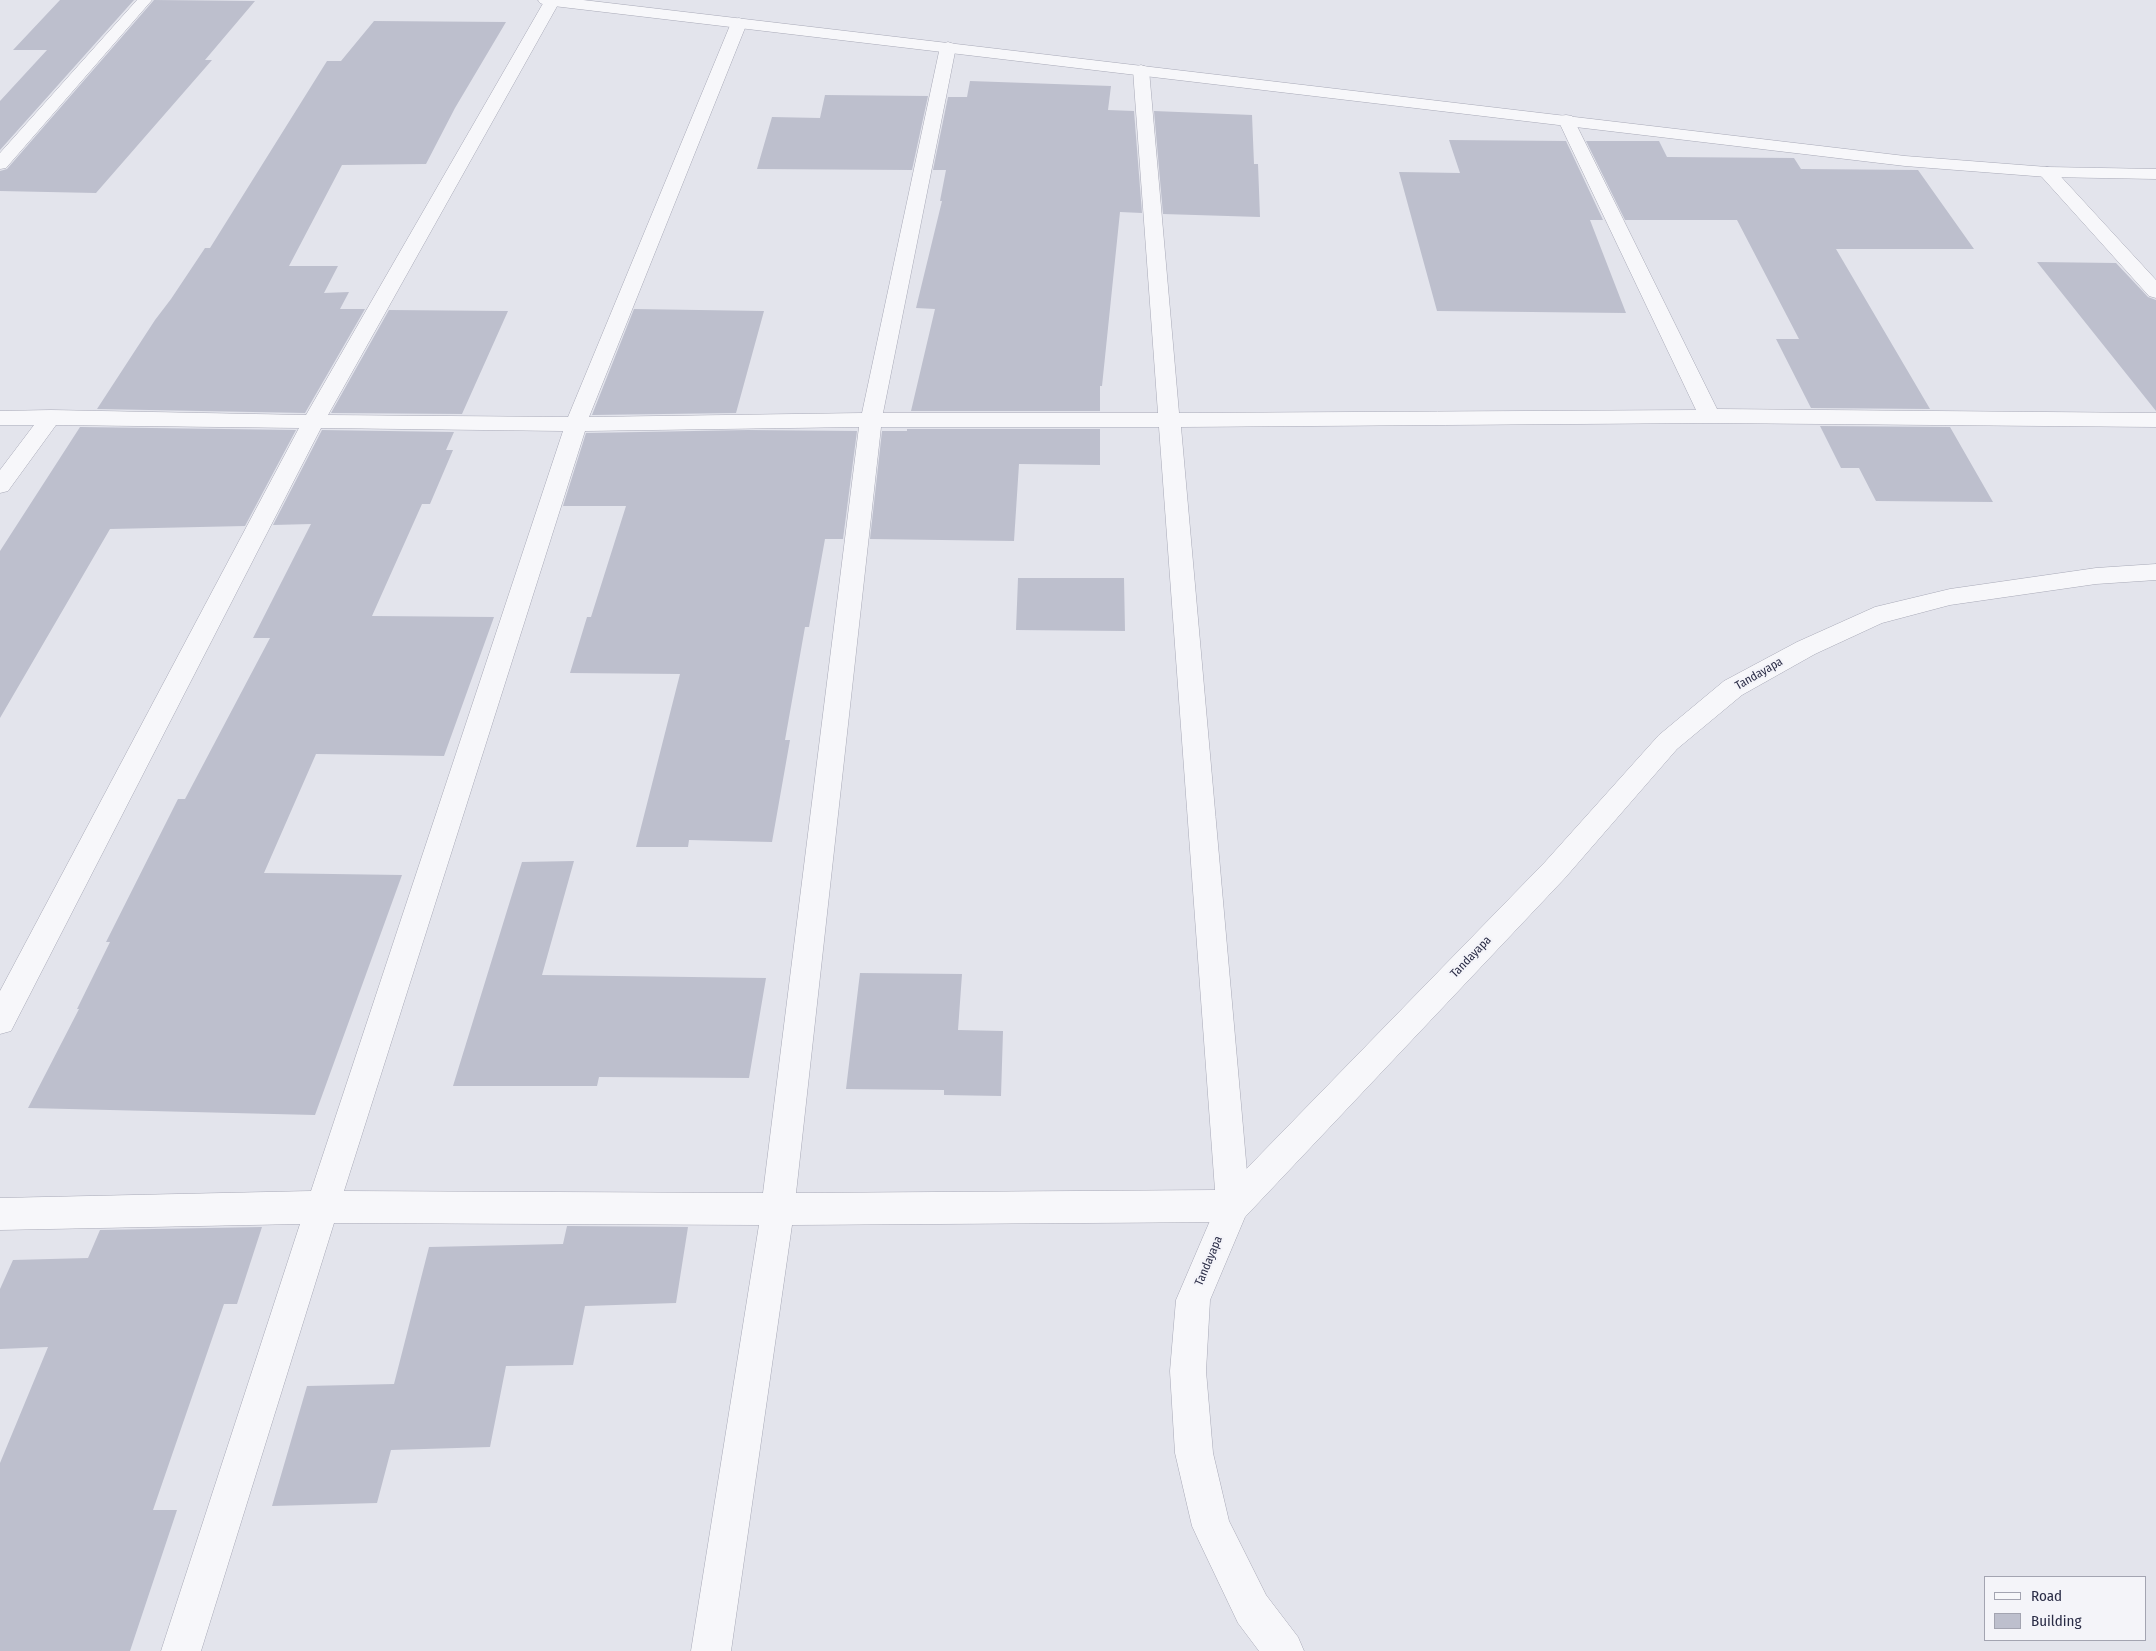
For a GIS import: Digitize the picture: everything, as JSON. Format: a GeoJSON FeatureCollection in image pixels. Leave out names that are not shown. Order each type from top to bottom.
{"type":"FeatureCollection","features":[{"type":"Feature","properties":{"kind":"street"},"geometry":{"type":"LineString","coordinates":[[0,164],[145,0]]}},
{"type":"Feature","properties":{"kind":"street"},"geometry":{"type":"LineString","coordinates":[[0,1021],[314,420],[549,0],[1905,161],[2047,172],[2156,174]]}},
{"type":"Feature","properties":{"kind":"street"},"geometry":{"type":"LineString","coordinates":[[181,1651],[322,1207],[576,424],[739,23]]}},
{"type":"Feature","properties":{"kind":"street"},"geometry":{"type":"LineString","coordinates":[[711,1651],[778,1209],[872,420],[948,47]]}},
{"type":"Feature","properties":{"kind":"street"},"geometry":{"type":"LineString","coordinates":[[0,1214],[322,1207],[778,1209],[1233,1206],[1141,70]]}},
{"type":"Feature","properties":{"kind":"street"},"geometry":{"type":"LineString","coordinates":[[1566,120],[1710,416]]}},
{"type":"Feature","properties":{"kind":"street"},"geometry":{"type":"LineString","coordinates":[[2047,172],[2156,292]]}},
{"type":"Feature","properties":{"kind":"street"},"geometry":{"type":"LineString","coordinates":[[0,418],[51,417],[576,424],[872,420],[1710,416],[2156,420]]}},
{"type":"Feature","properties":{"kind":"street"},"geometry":{"type":"LineString","coordinates":[[0,486],[51,417]]}},
{"type":"Feature","properties":{"kind":"street","name":"Tandayapa"},"geometry":{"type":"LineString","coordinates":[[1284,1651],[1252,1609],[1211,1526],[1194,1454],[1188,1371],[1193,1300],[1233,1206],[1555,870],[1668,742],[1733,688],[1806,648],[1875,616],[1950,597],[2096,576],[2156,572]]}},
{"type":"Feature","properties":{"kind":"building"},"geometry":{"type":"Polygon","coordinates":[[[60,0],[134,0],[0,150],[0,101],[47,50],[13,50],[60,0]]]}},
{"type":"Feature","properties":{"kind":"building"},"geometry":{"type":"Polygon","coordinates":[[[154,0],[255,1],[205,60],[212,60],[96,193],[0,191],[0,171],[7,169],[154,0]]]}},
{"type":"Feature","properties":{"kind":"building"},"geometry":{"type":"Polygon","coordinates":[[[374,21],[506,22],[455,108],[426,164],[342,165],[289,266],[338,266],[324,293],[349,292],[340,309],[365,309],[305,413],[97,409],[205,248],[210,248],[327,61],[341,61],[374,21]]]}},
{"type":"Feature","properties":{"kind":"building"},"geometry":{"type":"Polygon","coordinates":[[[970,81],[1111,86],[1108,110],[1134,111],[1142,213],[1120,212],[1102,386],[1100,386],[1100,411],[911,411],[935,309],[916,308],[942,201],[940,201],[946,170],[933,170],[948,97],[967,97],[970,81]]]}},
{"type":"Feature","properties":{"kind":"building"},"geometry":{"type":"Polygon","coordinates":[[[825,95],[928,96],[912,170],[757,169],[772,117],[820,118],[825,95]]]}},
{"type":"Feature","properties":{"kind":"building"},"geometry":{"type":"Polygon","coordinates":[[[1154,111],[1252,115],[1254,164],[1258,164],[1260,217],[1163,214],[1154,111]]]}},
{"type":"Feature","properties":{"kind":"building"},"geometry":{"type":"Polygon","coordinates":[[[1449,140],[1566,141],[1603,220],[1590,220],[1626,313],[1437,311],[1399,172],[1460,173],[1449,140]]]}},
{"type":"Feature","properties":{"kind":"building"},"geometry":{"type":"Polygon","coordinates":[[[1586,141],[1659,141],[1667,157],[1794,158],[1801,169],[1918,170],[1974,249],[1836,249],[1930,409],[1811,408],[1776,339],[1799,339],[1737,220],[1625,220],[1586,141]]]}},
{"type":"Feature","properties":{"kind":"building"},"geometry":{"type":"Polygon","coordinates":[[[2037,262],[2116,263],[2148,297],[2156,300],[2156,411],[2037,262]]]}},
{"type":"Feature","properties":{"kind":"building"},"geometry":{"type":"Polygon","coordinates":[[[634,309],[764,311],[736,413],[592,415],[634,309]]]}},
{"type":"Feature","properties":{"kind":"building"},"geometry":{"type":"Polygon","coordinates":[[[389,310],[508,311],[462,414],[331,413],[389,310]]]}},
{"type":"Feature","properties":{"kind":"building"},"geometry":{"type":"Polygon","coordinates":[[[1820,426],[1950,427],[1993,502],[1876,501],[1859,468],[1841,468],[1820,426]]]}},
{"type":"Feature","properties":{"kind":"building"},"geometry":{"type":"Polygon","coordinates":[[[80,427],[296,430],[245,526],[110,529],[0,718],[0,551],[80,427]]]}},
{"type":"Feature","properties":{"kind":"building"},"geometry":{"type":"Polygon","coordinates":[[[907,429],[1100,429],[1100,465],[1019,464],[1014,541],[870,539],[882,431],[907,431],[907,429]]]}},
{"type":"Feature","properties":{"kind":"building"},"geometry":{"type":"Polygon","coordinates":[[[322,430],[454,432],[446,450],[453,450],[430,504],[422,504],[372,616],[494,617],[444,756],[316,754],[264,873],[402,875],[315,1115],[28,1108],[79,1009],[77,1009],[110,942],[106,942],[178,799],[185,799],[270,638],[253,638],[311,524],[273,525],[322,430]]]}},
{"type":"Feature","properties":{"kind":"building"},"geometry":{"type":"Polygon","coordinates":[[[748,430],[857,431],[843,539],[825,539],[809,627],[805,627],[785,740],[790,740],[772,842],[689,840],[688,847],[636,847],[680,674],[570,673],[587,617],[591,617],[626,506],[563,506],[586,433],[748,430]]]}},
{"type":"Feature","properties":{"kind":"building"},"geometry":{"type":"Polygon","coordinates":[[[1018,578],[1124,578],[1125,631],[1016,630],[1018,578]]]}},
{"type":"Feature","properties":{"kind":"building"},"geometry":{"type":"Polygon","coordinates":[[[574,861],[542,975],[766,978],[749,1078],[599,1077],[597,1086],[453,1086],[522,862],[574,861]]]}},
{"type":"Feature","properties":{"kind":"building"},"geometry":{"type":"Polygon","coordinates":[[[860,973],[962,974],[958,1030],[1003,1031],[1001,1096],[944,1095],[944,1090],[846,1089],[860,973]]]}},
{"type":"Feature","properties":{"kind":"building"},"geometry":{"type":"Polygon","coordinates":[[[567,1226],[688,1227],[676,1303],[585,1306],[573,1365],[506,1366],[490,1447],[391,1450],[377,1503],[272,1506],[307,1386],[394,1384],[429,1247],[563,1244],[567,1226]]]}},
{"type":"Feature","properties":{"kind":"building"},"geometry":{"type":"Polygon","coordinates":[[[262,1227],[237,1304],[224,1304],[153,1510],[177,1510],[130,1651],[0,1651],[0,1463],[48,1347],[0,1349],[0,1289],[13,1260],[88,1258],[100,1230],[262,1227]]]}}]}
